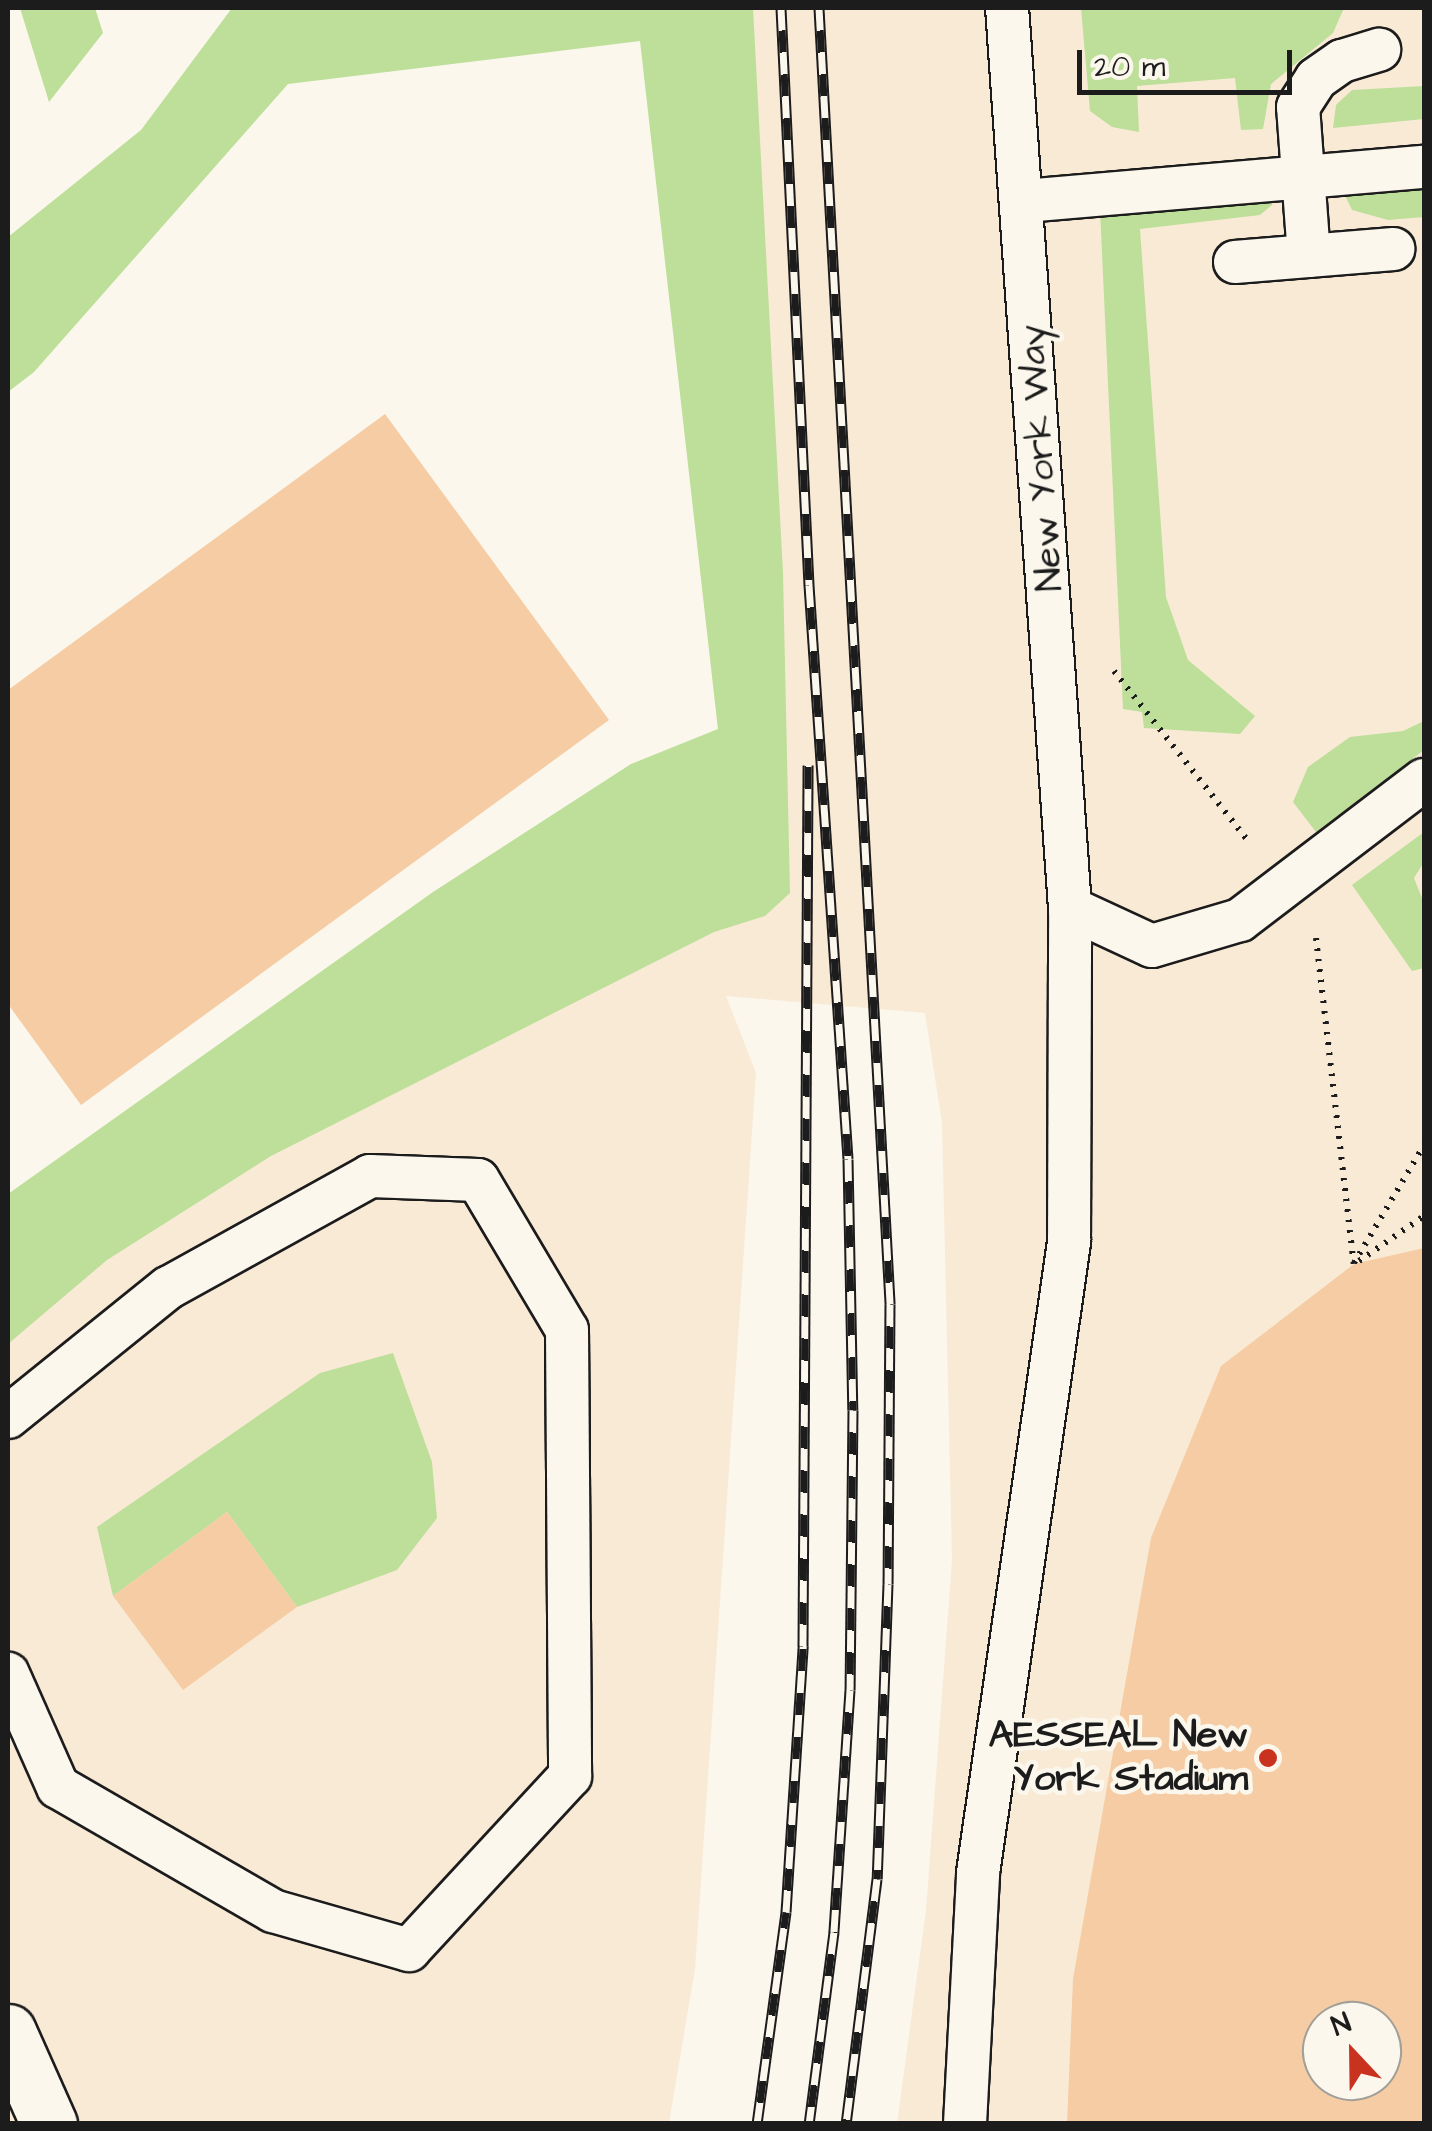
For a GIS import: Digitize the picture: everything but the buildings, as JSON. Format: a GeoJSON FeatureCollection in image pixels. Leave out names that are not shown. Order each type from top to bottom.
{"type":"FeatureCollection","features":[{"type":"Feature","properties":{"kind":"street"},"geometry":{"type":"LineString","coordinates":[[8,2032],[49,2124]]}},
{"type":"Feature","properties":{"kind":"lane","name":"New York Way"},"geometry":{"type":"LineString","coordinates":[[965,2124],[978,1874],[1069,1242],[1070,908],[1025,200],[1007,8]]}},
{"type":"Feature","properties":{"kind":"lane"},"geometry":{"type":"LineString","coordinates":[[1309,256],[1298,107],[1329,70],[1379,50]]}},
{"type":"Feature","properties":{"kind":"lane"},"geometry":{"type":"LineString","coordinates":[[1025,200],[1424,167]]}},
{"type":"Feature","properties":{"kind":"lane"},"geometry":{"type":"LineString","coordinates":[[1234,262],[1393,249]]}},
{"type":"Feature","properties":{"kind":"lane"},"geometry":{"type":"LineString","coordinates":[[1070,908],[1152,946],[1240,920],[1424,780]]}},
{"type":"Feature","properties":{"kind":"lane"},"geometry":{"type":"LineString","coordinates":[[8,1416],[168,1288],[370,1176],[478,1180],[567,1330],[570,1776],[409,1950],[273,1911],[58,1788],[8,1674]]}},
{"type":"Feature","properties":{"kind":"path"},"geometry":{"type":"LineString","coordinates":[[1424,1145],[1354,1264],[1424,1216]]}},
{"type":"Feature","properties":{"kind":"shaded area"},"geometry":{"type":"Polygon","coordinates":[[[637,8],[1424,8],[1424,2123],[897,2123],[926,1910],[952,1560],[942,1123],[925,1013],[726,996],[756,1073],[695,1969],[669,2123],[8,2123],[8,1250],[718,729],[637,8]]]}},
{"type":"Feature","properties":{"kind":"green space"},"geometry":{"type":"Polygon","coordinates":[[[20,8],[95,8],[103,33],[49,102],[20,8]]]}},
{"type":"Feature","properties":{"kind":"green space"},"geometry":{"type":"Polygon","coordinates":[[[232,8],[753,8],[783,573],[790,893],[765,916],[714,932],[271,1156],[107,1260],[8,1344],[8,1194],[433,892],[631,764],[718,729],[640,41],[288,84],[34,372],[8,392],[8,237],[141,130],[232,8]]]}},
{"type":"Feature","properties":{"kind":"green space"},"geometry":{"type":"Polygon","coordinates":[[[1081,8],[1344,8],[1333,33],[1271,84],[1263,129],[1241,130],[1235,78],[1137,86],[1139,132],[1112,127],[1090,111],[1081,8]]]}},
{"type":"Feature","properties":{"kind":"green space"},"geometry":{"type":"Polygon","coordinates":[[[1424,86],[1424,119],[1333,128],[1336,105],[1352,90],[1424,86]]]}},
{"type":"Feature","properties":{"kind":"green space"},"geometry":{"type":"Polygon","coordinates":[[[1424,181],[1424,217],[1388,220],[1352,210],[1341,187],[1424,181]]]}},
{"type":"Feature","properties":{"kind":"green space"},"geometry":{"type":"Polygon","coordinates":[[[1273,188],[1272,205],[1260,215],[1140,229],[1166,597],[1188,660],[1255,716],[1240,734],[1144,728],[1142,712],[1123,709],[1100,210],[1273,188]]]}},
{"type":"Feature","properties":{"kind":"green space"},"geometry":{"type":"Polygon","coordinates":[[[1424,721],[1424,750],[1316,832],[1293,802],[1308,767],[1350,737],[1403,731],[1424,721]]]}},
{"type":"Feature","properties":{"kind":"green space"},"geometry":{"type":"Polygon","coordinates":[[[1424,832],[1424,862],[1414,878],[1424,903],[1424,968],[1412,971],[1352,885],[1424,832]]]}},
{"type":"Feature","properties":{"kind":"green space"},"geometry":{"type":"Polygon","coordinates":[[[393,1353],[432,1462],[437,1518],[397,1570],[297,1607],[227,1512],[113,1596],[97,1527],[320,1373],[393,1353]]]}},
{"type":"Feature","properties":{"kind":"railway"},"geometry":{"type":"LineString","coordinates":[[781,8],[809,585],[848,1159],[853,1410],[850,1690],[834,1932],[809,2124]]}},
{"type":"Feature","properties":{"kind":"railway"},"geometry":{"type":"LineString","coordinates":[[819,8],[890,1304],[888,1584],[877,1879],[846,2124]]}},
{"type":"Feature","properties":{"kind":"railway"},"geometry":{"type":"LineString","coordinates":[[757,2124],[786,1912],[803,1646],[808,765]]}},
{"type":"Feature","properties":{"kind":"place","name":"AESSEAL New York Stadium"},"geometry":{"type":"Point","coordinates":[1268,1758]}}]}
